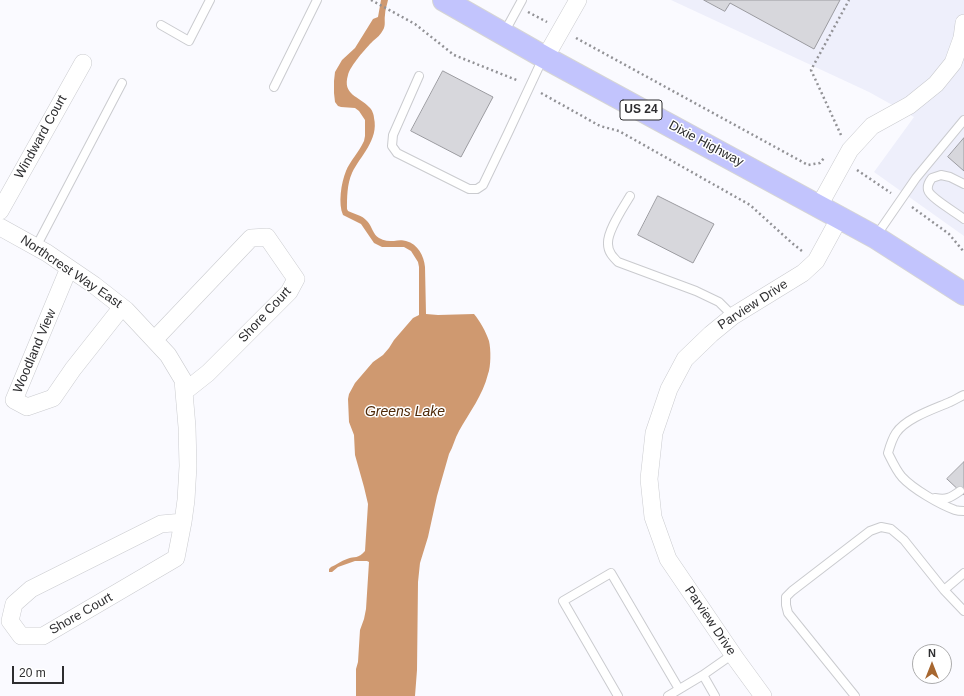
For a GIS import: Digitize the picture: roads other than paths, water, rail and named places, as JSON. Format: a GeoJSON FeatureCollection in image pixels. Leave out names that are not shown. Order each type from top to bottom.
{"type":"FeatureCollection","features":[{"type":"Feature","properties":{"kind":"main road","name":"Dixie Highway"},"geometry":{"type":"LineString","coordinates":[[444,0],[503,34],[840,217],[875,237],[964,294]]}},
{"type":"Feature","properties":{"kind":"street"},"geometry":{"type":"LineString","coordinates":[[545,57],[578,0]]}},
{"type":"Feature","properties":{"kind":"street"},"geometry":{"type":"LineString","coordinates":[[819,206],[850,150],[872,126],[910,105],[936,84],[953,63],[962,38],[964,23]]}},
{"type":"Feature","properties":{"kind":"street","name":"Windward Court"},"geometry":{"type":"LineString","coordinates":[[0,211],[83,63]]}},
{"type":"Feature","properties":{"kind":"street","name":"Parview Drive"},"geometry":{"type":"LineString","coordinates":[[763,696],[668,559],[653,517],[649,480],[654,433],[669,388],[686,359],[710,334],[733,316],[803,273],[812,265],[816,261],[840,217]]}},
{"type":"Feature","properties":{"kind":"street","name":"Northcrest Way East"},"geometry":{"type":"LineString","coordinates":[[0,227],[47,253],[94,285],[126,310],[168,355],[183,380],[188,466],[183,522]]}},
{"type":"Feature","properties":{"kind":"street","name":"Shore Court"},"geometry":{"type":"LineString","coordinates":[[154,340],[251,238],[267,237],[296,279],[290,292],[208,373],[184,392]]}},
{"type":"Feature","properties":{"kind":"street","name":"Woodland View"},"geometry":{"type":"LineString","coordinates":[[70,268],[14,400],[27,407],[53,398],[73,369],[122,307]]}},
{"type":"Feature","properties":{"kind":"street","name":"Shore Court"},"geometry":{"type":"LineString","coordinates":[[183,522],[176,558],[50,632],[43,636],[21,636],[10,621],[14,604],[30,589],[161,524],[183,522]]}},
{"type":"Feature","properties":{"kind":"lane"},"geometry":{"type":"LineString","coordinates":[[161,26],[189,41],[210,0]]}},
{"type":"Feature","properties":{"kind":"lane"},"geometry":{"type":"LineString","coordinates":[[274,87],[317,0]]}},
{"type":"Feature","properties":{"kind":"lane"},"geometry":{"type":"LineString","coordinates":[[503,34],[522,0]]}},
{"type":"Feature","properties":{"kind":"lane"},"geometry":{"type":"LineString","coordinates":[[419,76],[393,135],[392,146],[397,153],[469,189],[477,189],[483,185],[545,57]]}},
{"type":"Feature","properties":{"kind":"lane"},"geometry":{"type":"LineString","coordinates":[[36,247],[122,83]]}},
{"type":"Feature","properties":{"kind":"lane"},"geometry":{"type":"LineString","coordinates":[[875,237],[916,178],[964,120]]}},
{"type":"Feature","properties":{"kind":"lane"},"geometry":{"type":"LineString","coordinates":[[916,178],[941,175],[950,177],[964,184]]}},
{"type":"Feature","properties":{"kind":"lane"},"geometry":{"type":"LineString","coordinates":[[941,175],[932,178],[927,186],[928,192],[934,198],[964,219]]}},
{"type":"Feature","properties":{"kind":"lane"},"geometry":{"type":"LineString","coordinates":[[630,196],[610,231],[608,244],[611,254],[618,262],[696,291],[719,302],[733,316]]}},
{"type":"Feature","properties":{"kind":"lane"},"geometry":{"type":"LineString","coordinates":[[964,395],[924,412],[905,424],[897,431],[888,453],[902,477],[913,486],[930,497],[956,510],[964,510]]}},
{"type":"Feature","properties":{"kind":"lane"},"geometry":{"type":"LineString","coordinates":[[930,497],[942,499],[950,498],[960,491]]}},
{"type":"Feature","properties":{"kind":"lane"},"geometry":{"type":"LineString","coordinates":[[854,696],[788,613],[786,596],[870,532],[881,527],[891,529],[904,540],[944,590],[964,611]]}},
{"type":"Feature","properties":{"kind":"lane"},"geometry":{"type":"LineString","coordinates":[[618,696],[563,602],[611,573],[679,690]]}},
{"type":"Feature","properties":{"kind":"lane"},"geometry":{"type":"LineString","coordinates":[[944,590],[964,573]]}},
{"type":"Feature","properties":{"kind":"lane"},"geometry":{"type":"LineString","coordinates":[[668,696],[703,675],[733,654]]}},
{"type":"Feature","properties":{"kind":"lane"},"geometry":{"type":"LineString","coordinates":[[703,675],[716,696]]}},
{"type":"Feature","properties":{"kind":"water","name":"Greens Lake"},"geometry":{"type":"Polygon","coordinates":[[[381,0],[388,0],[385,11],[384,28],[355,62],[348,75],[347,87],[349,91],[371,109],[374,115],[375,126],[371,141],[350,177],[347,209],[348,211],[365,219],[369,223],[375,235],[379,238],[388,241],[405,241],[414,245],[420,251],[425,267],[426,314],[474,314],[485,330],[490,344],[490,363],[486,382],[449,454],[420,563],[418,582],[417,670],[415,696],[356,696],[356,669],[358,662],[360,630],[366,609],[369,562],[355,561],[329,572],[331,567],[345,560],[363,554],[365,551],[368,504],[355,455],[354,435],[349,422],[349,394],[355,383],[373,362],[383,355],[413,318],[419,315],[419,267],[418,262],[411,251],[404,247],[382,247],[374,243],[361,224],[343,215],[341,210],[340,199],[343,181],[346,171],[364,141],[365,120],[355,108],[341,107],[335,102],[335,72],[342,60],[355,48],[373,19],[378,17],[381,0]]]}}]}
